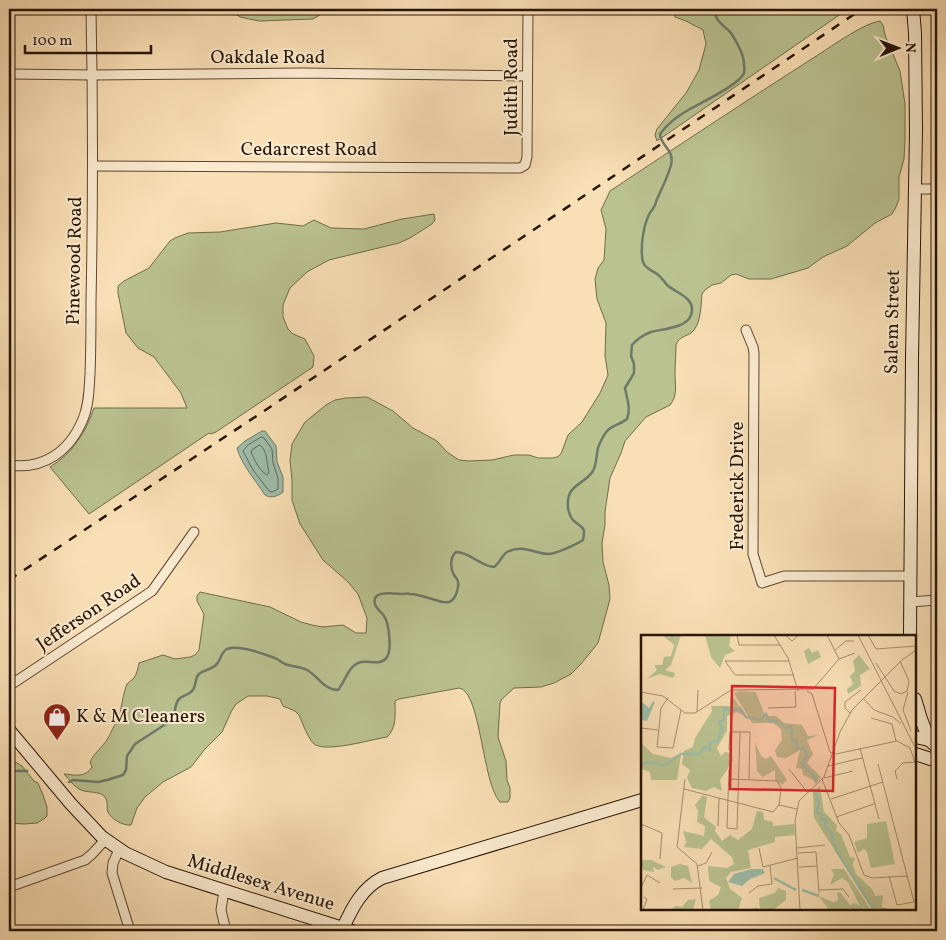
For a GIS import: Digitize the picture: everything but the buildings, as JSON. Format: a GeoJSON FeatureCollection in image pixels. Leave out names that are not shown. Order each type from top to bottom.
{"type":"FeatureCollection","features":[{"type":"Feature","properties":{"kind":"street","name":"Pinewood Road"},"geometry":{"type":"LineString","coordinates":[[9,465],[38,464],[57,454],[80,426],[86,410],[89,390],[91,340],[93,74],[91,9]]}},
{"type":"Feature","properties":{"kind":"street","name":"Judith Road"},"geometry":{"type":"LineString","coordinates":[[524,166],[527,150],[528,9]]}},
{"type":"Feature","properties":{"kind":"street","name":"Salem Street"},"geometry":{"type":"LineString","coordinates":[[910,635],[916,60],[913,9]]}},
{"type":"Feature","properties":{"kind":"street","name":"Oakdale Road"},"geometry":{"type":"LineString","coordinates":[[9,74],[302,73],[527,76]]}},
{"type":"Feature","properties":{"kind":"street","name":"Cedarcrest Road"},"geometry":{"type":"LineString","coordinates":[[93,166],[502,169],[524,166]]}},
{"type":"Feature","properties":{"kind":"street"},"geometry":{"type":"LineString","coordinates":[[914,189],[937,189]]}},
{"type":"Feature","properties":{"kind":"street","name":"Frederick Drive"},"geometry":{"type":"LineString","coordinates":[[746,330],[754,352],[753,554],[762,583],[786,576],[910,576]]}},
{"type":"Feature","properties":{"kind":"street","name":"Jefferson Road"},"geometry":{"type":"LineString","coordinates":[[9,686],[152,591],[194,532]]}},
{"type":"Feature","properties":{"kind":"street"},"geometry":{"type":"LineString","coordinates":[[910,602],[937,600]]}},
{"type":"Feature","properties":{"kind":"street"},"geometry":{"type":"LineString","coordinates":[[916,702],[921,719],[933,744]]}},
{"type":"Feature","properties":{"kind":"street","name":"Middlesex Avenue"},"geometry":{"type":"LineString","coordinates":[[9,730],[88,823],[105,840],[119,850],[166,872],[346,930],[350,913],[362,895],[370,886],[382,878],[641,800]]}},
{"type":"Feature","properties":{"kind":"street"},"geometry":{"type":"LineString","coordinates":[[916,737],[933,744]]}},
{"type":"Feature","properties":{"kind":"street"},"geometry":{"type":"LineString","coordinates":[[916,752],[933,744]]}},
{"type":"Feature","properties":{"kind":"street"},"geometry":{"type":"LineString","coordinates":[[916,752],[937,762]]}},
{"type":"Feature","properties":{"kind":"street"},"geometry":{"type":"LineString","coordinates":[[9,888],[85,860],[105,840]]}},
{"type":"Feature","properties":{"kind":"street"},"geometry":{"type":"LineString","coordinates":[[119,850],[114,860],[112,873],[130,931]]}},
{"type":"Feature","properties":{"kind":"street"},"geometry":{"type":"LineString","coordinates":[[224,891],[221,910],[226,931]]}},
{"type":"Feature","properties":{"kind":"green space"},"geometry":{"type":"Polygon","coordinates":[[[233,9],[330,9],[313,19],[259,21],[240,17],[235,14],[233,9]]]}},
{"type":"Feature","properties":{"kind":"green space"},"geometry":{"type":"Polygon","coordinates":[[[673,9],[848,9],[657,141],[655,135],[657,129],[686,93],[699,70],[706,44],[703,30],[675,17],[673,9]]]}},
{"type":"Feature","properties":{"kind":"green space"},"geometry":{"type":"Polygon","coordinates":[[[880,21],[900,71],[905,104],[904,159],[899,177],[899,199],[896,207],[892,214],[875,223],[847,246],[823,257],[808,268],[771,279],[749,279],[736,274],[731,275],[721,283],[712,285],[702,294],[700,313],[696,326],[692,332],[679,339],[676,345],[676,390],[673,401],[670,405],[646,417],[625,441],[610,478],[602,543],[603,562],[609,585],[610,599],[598,643],[571,674],[541,687],[514,688],[500,703],[498,737],[506,761],[507,780],[510,788],[508,802],[500,802],[494,792],[472,704],[466,693],[459,688],[395,701],[394,725],[387,737],[327,747],[318,746],[313,743],[299,715],[295,711],[283,706],[280,699],[267,696],[248,696],[236,704],[222,732],[191,767],[163,782],[145,797],[137,808],[131,825],[121,823],[112,817],[108,812],[106,800],[102,794],[81,790],[72,783],[64,774],[83,774],[92,767],[90,762],[119,720],[127,684],[135,676],[139,663],[163,655],[175,659],[190,657],[199,650],[204,614],[197,601],[197,596],[200,592],[270,607],[301,622],[312,625],[323,627],[343,625],[356,633],[366,633],[367,618],[358,594],[348,582],[323,560],[300,524],[292,500],[290,460],[292,444],[305,422],[335,400],[367,397],[393,411],[413,428],[437,441],[447,452],[459,460],[492,460],[514,455],[529,455],[538,458],[557,457],[561,454],[568,435],[582,422],[600,393],[608,375],[605,356],[606,323],[597,299],[595,279],[598,268],[604,260],[606,229],[601,210],[610,191],[844,38],[863,27],[880,21]]]}},
{"type":"Feature","properties":{"kind":"green space"},"geometry":{"type":"Polygon","coordinates":[[[434,214],[435,220],[432,224],[410,238],[399,243],[329,260],[307,272],[290,288],[283,305],[283,317],[288,329],[293,334],[305,339],[314,356],[313,367],[216,432],[209,433],[89,514],[50,467],[65,456],[77,442],[87,426],[94,408],[187,408],[181,393],[154,357],[138,348],[126,333],[118,293],[118,286],[149,268],[170,241],[188,233],[220,232],[276,223],[303,226],[314,220],[331,228],[364,229],[402,219],[434,214]]]}},
{"type":"Feature","properties":{"kind":"green space"},"geometry":{"type":"Polygon","coordinates":[[[9,758],[22,766],[34,781],[38,783],[47,807],[47,816],[37,823],[9,823],[9,758]]]}},
{"type":"Feature","properties":{"kind":"water"},"geometry":{"type":"Polygon","coordinates":[[[262,431],[265,431],[276,446],[277,462],[283,477],[283,492],[270,497],[265,495],[245,467],[237,448],[262,431]]]}},
{"type":"Feature","properties":{"kind":"waterway"},"geometry":{"type":"LineString","coordinates":[[69,782],[73,780],[98,782],[123,775],[126,770],[127,756],[135,744],[172,720],[179,699],[194,689],[196,678],[199,674],[216,665],[223,652],[227,649],[251,650],[275,658],[288,665],[304,669],[329,688],[338,690],[349,671],[355,665],[362,662],[381,662],[389,653],[390,642],[386,619],[376,606],[375,599],[380,594],[408,594],[449,602],[453,600],[458,587],[458,582],[451,566],[456,552],[466,554],[494,567],[505,553],[512,550],[523,549],[550,554],[583,540],[584,530],[571,517],[568,509],[568,499],[572,489],[593,471],[598,448],[607,431],[627,419],[629,407],[625,388],[634,373],[634,364],[631,356],[632,345],[648,333],[685,323],[691,315],[692,309],[688,300],[667,285],[644,264],[642,243],[649,214],[655,206],[672,160],[660,134],[686,111],[728,88],[741,78],[744,73],[743,59],[739,48],[731,33],[718,20],[714,9]]}},
{"type":"Feature","properties":{"kind":"waterway"},"geometry":{"type":"LineString","coordinates":[[9,771],[27,771]]}},
{"type":"Feature","properties":{"kind":"railway"},"geometry":{"type":"LineString","coordinates":[[9,580],[862,9]]}},
{"type":"Feature","properties":{"kind":"place","name":"K & M Cleaners"},"geometry":{"type":"Point","coordinates":[57,741]}}]}
